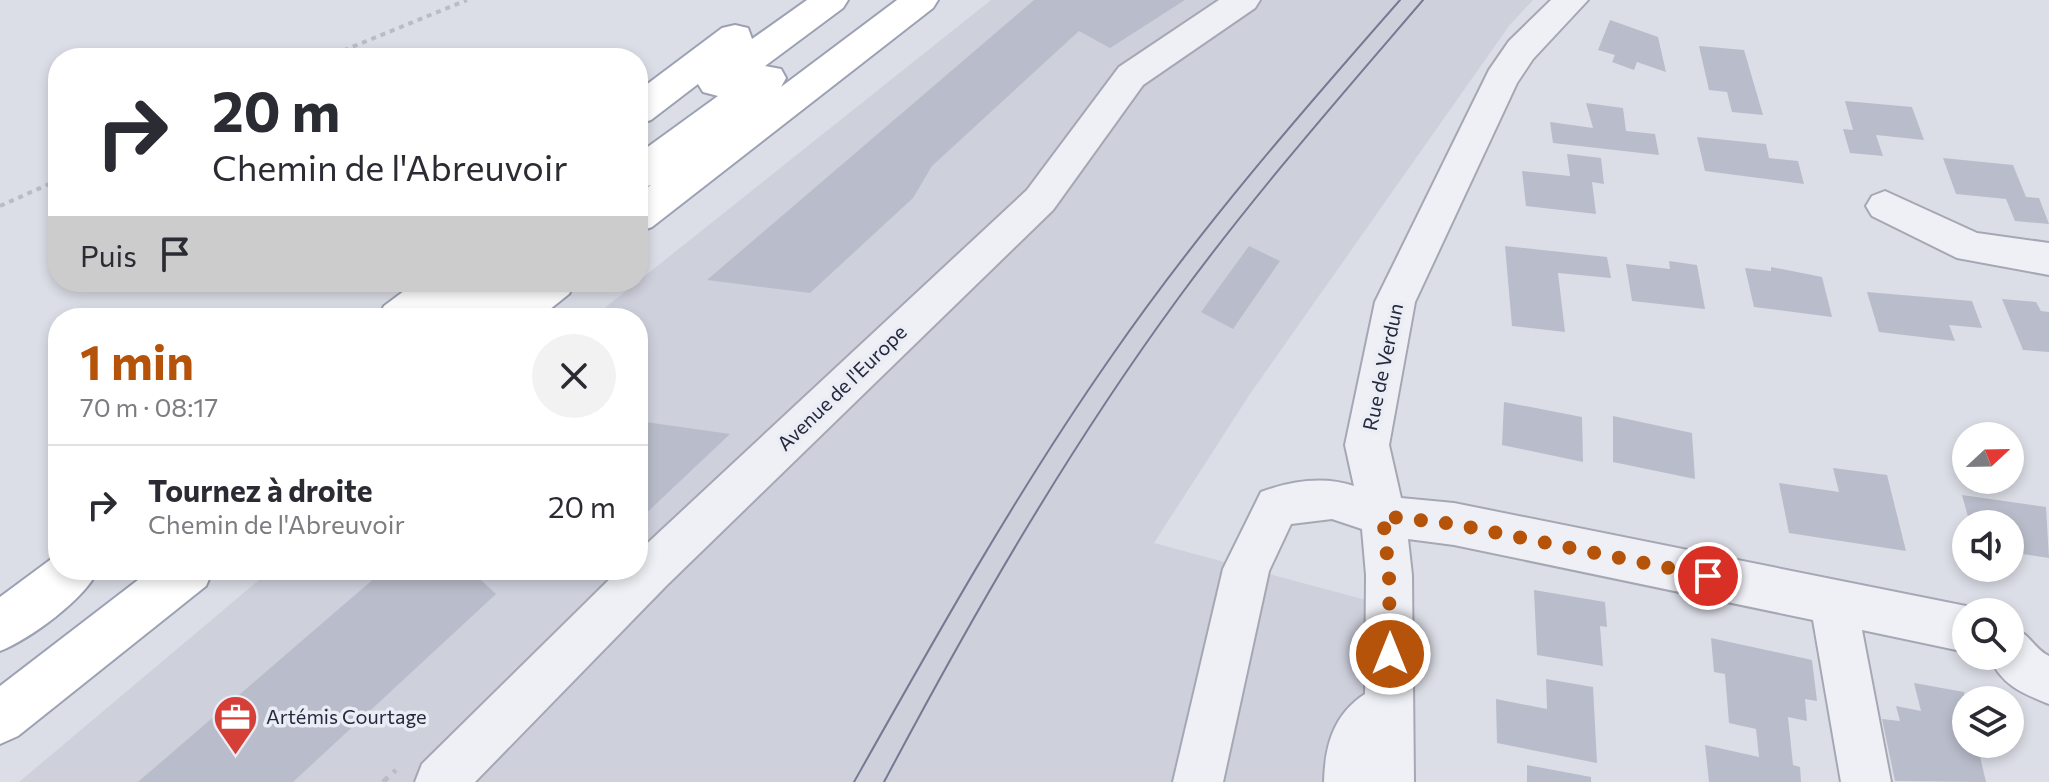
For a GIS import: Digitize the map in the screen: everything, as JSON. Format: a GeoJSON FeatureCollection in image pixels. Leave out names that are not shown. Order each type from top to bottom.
{"type":"FeatureCollection","features":[{"type":"Feature","properties":{"kind":"main road"},"geometry":{"type":"LineString","coordinates":[[648,103],[785,0]]}},
{"type":"Feature","properties":{"kind":"main road"},"geometry":{"type":"LineString","coordinates":[[648,154],[831,0]]}},
{"type":"Feature","properties":{"kind":"main road"},"geometry":{"type":"LineString","coordinates":[[648,155],[875,0]]}},
{"type":"Feature","properties":{"kind":"main road"},"geometry":{"type":"LineString","coordinates":[[648,208],[921,0]]}},
{"type":"Feature","properties":{"kind":"main road"},"geometry":{"type":"LineString","coordinates":[[412,308],[433,292]]}},
{"type":"Feature","properties":{"kind":"main road"},"geometry":{"type":"LineString","coordinates":[[470,308],[490,292]]}},
{"type":"Feature","properties":{"kind":"main road"},"geometry":{"type":"LineString","coordinates":[[522,308],[542,292]]}},
{"type":"Feature","properties":{"kind":"main road"},"geometry":{"type":"LineString","coordinates":[[0,627],[61,580]]}},
{"type":"Feature","properties":{"kind":"main road"},"geometry":{"type":"LineString","coordinates":[[0,690],[132,580]]}},
{"type":"Feature","properties":{"kind":"main road"},"geometry":{"type":"LineString","coordinates":[[0,718],[176,580]]}},
{"type":"Feature","properties":{"kind":"street","name":"Avenue de l'Europe"},"geometry":{"type":"LineString","coordinates":[[648,573],[1040,200],[1131,76],[1243,0]]}},
{"type":"Feature","properties":{"kind":"street","name":"Rue de Verdun"},"geometry":{"type":"LineString","coordinates":[[1389,782],[1389,575],[1383,516],[1367,445],[1395,302],[1501,79],[1521,50],[1571,0]]}},
{"type":"Feature","properties":{"kind":"street"},"geometry":{"type":"LineString","coordinates":[[648,157],[725,148]]}},
{"type":"Feature","properties":{"kind":"street"},"geometry":{"type":"LineString","coordinates":[[1885,206],[1971,247],[2049,259]]}},
{"type":"Feature","properties":{"kind":"street"},"geometry":{"type":"LineString","coordinates":[[1198,782],[1246,569],[1277,506],[1332,499],[1383,516],[1454,524],[1952,626]]}},
{"type":"Feature","properties":{"kind":"street","name":"Avenue de l'Europe"},"geometry":{"type":"LineString","coordinates":[[440,782],[641,580]]}},
{"type":"Feature","properties":{"kind":"street"},"geometry":{"type":"LineString","coordinates":[[1833,602],[1866,782]]}},
{"type":"Feature","properties":{"kind":"street"},"geometry":{"type":"LineString","coordinates":[[2024,639],[2049,643]]}},
{"type":"Feature","properties":{"kind":"street"},"geometry":{"type":"LineString","coordinates":[[2024,667],[2049,680]]}},
{"type":"Feature","properties":{"kind":"street"},"geometry":{"type":"LineString","coordinates":[[1349,782],[1350,747],[1366,721],[1390,706]]}},
{"type":"Feature","properties":{"kind":"path"},"geometry":{"type":"LineString","coordinates":[[349,48],[467,0]]}},
{"type":"Feature","properties":{"kind":"path"},"geometry":{"type":"LineString","coordinates":[[0,206],[48,184]]}},
{"type":"Feature","properties":{"kind":"shaded area"},"geometry":{"type":"Polygon","coordinates":[[[991,0],[1533,0],[1509,26],[1250,394],[1154,543],[1366,600],[1365,782],[19,782],[259,580],[648,580],[648,308],[605,308],[625,292],[648,292],[648,273],[991,0]]]}},
{"type":"Feature","properties":{"kind":"building"},"geometry":{"type":"Polygon","coordinates":[[[1034,0],[1185,0],[1110,48],[1079,31],[932,166],[913,198],[810,293],[707,280],[1034,0]]]}},
{"type":"Feature","properties":{"kind":"building"},"geometry":{"type":"Polygon","coordinates":[[[1610,20],[1658,37],[1666,72],[1637,62],[1634,70],[1612,62],[1615,55],[1598,50],[1610,20]]]}},
{"type":"Feature","properties":{"kind":"building"},"geometry":{"type":"Polygon","coordinates":[[[1699,46],[1744,50],[1763,115],[1732,112],[1727,92],[1709,90],[1699,46]]]}},
{"type":"Feature","properties":{"kind":"building"},"geometry":{"type":"Polygon","coordinates":[[[1845,101],[1912,107],[1924,140],[1876,135],[1883,156],[1850,153],[1843,129],[1853,130],[1845,101]]]}},
{"type":"Feature","properties":{"kind":"building"},"geometry":{"type":"Polygon","coordinates":[[[1586,103],[1623,108],[1626,131],[1655,134],[1659,155],[1553,143],[1550,122],[1593,128],[1586,103]]]}},
{"type":"Feature","properties":{"kind":"building"},"geometry":{"type":"Polygon","coordinates":[[[1697,137],[1766,144],[1769,158],[1798,161],[1804,184],[1705,171],[1697,137]]]}},
{"type":"Feature","properties":{"kind":"building"},"geometry":{"type":"Polygon","coordinates":[[[1567,154],[1601,158],[1604,184],[1592,182],[1596,214],[1526,206],[1522,171],[1570,176],[1567,154]]]}},
{"type":"Feature","properties":{"kind":"building"},"geometry":{"type":"Polygon","coordinates":[[[1943,158],[2013,165],[2026,197],[2039,198],[2049,224],[2015,221],[2006,199],[1956,194],[1943,158]]]}},
{"type":"Feature","properties":{"kind":"building"},"geometry":{"type":"Polygon","coordinates":[[[1249,246],[1280,261],[1233,329],[1201,312],[1249,246]]]}},
{"type":"Feature","properties":{"kind":"building"},"geometry":{"type":"Polygon","coordinates":[[[1505,246],[1607,257],[1611,278],[1558,273],[1565,332],[1512,326],[1505,246]]]}},
{"type":"Feature","properties":{"kind":"building"},"geometry":{"type":"Polygon","coordinates":[[[1669,261],[1697,265],[1705,309],[1632,301],[1626,264],[1670,269],[1669,261]]]}},
{"type":"Feature","properties":{"kind":"building"},"geometry":{"type":"Polygon","coordinates":[[[1771,267],[1822,277],[1832,317],[1754,307],[1745,268],[1771,271],[1771,267]]]}},
{"type":"Feature","properties":{"kind":"building"},"geometry":{"type":"Polygon","coordinates":[[[1867,292],[1972,301],[1982,328],[1949,325],[1955,341],[1879,332],[1867,292]]]}},
{"type":"Feature","properties":{"kind":"building"},"geometry":{"type":"Polygon","coordinates":[[[2002,299],[2036,302],[2041,311],[2049,312],[2049,352],[2023,350],[2002,299]]]}},
{"type":"Feature","properties":{"kind":"building"},"geometry":{"type":"Polygon","coordinates":[[[1504,402],[1582,417],[1583,462],[1502,445],[1504,402]]]}},
{"type":"Feature","properties":{"kind":"building"},"geometry":{"type":"Polygon","coordinates":[[[1613,416],[1692,433],[1695,479],[1613,462],[1613,416]]]}},
{"type":"Feature","properties":{"kind":"building"},"geometry":{"type":"Polygon","coordinates":[[[648,422],[730,434],[648,511],[648,422]]]}},
{"type":"Feature","properties":{"kind":"building"},"geometry":{"type":"Polygon","coordinates":[[[1833,468],[1887,475],[1906,551],[1789,533],[1779,483],[1839,492],[1833,468]]]}},
{"type":"Feature","properties":{"kind":"building"},"geometry":{"type":"Polygon","coordinates":[[[1962,495],[2046,507],[2049,558],[2024,554],[2024,510],[1966,510],[1962,495]]]}},
{"type":"Feature","properties":{"kind":"building"},"geometry":{"type":"Polygon","coordinates":[[[372,580],[481,580],[496,594],[293,782],[138,782],[372,580]]]}},
{"type":"Feature","properties":{"kind":"building"},"geometry":{"type":"Polygon","coordinates":[[[1534,590],[1605,602],[1607,627],[1600,626],[1603,666],[1537,655],[1534,590]]]}},
{"type":"Feature","properties":{"kind":"building"},"geometry":{"type":"Polygon","coordinates":[[[1711,638],[1812,660],[1817,701],[1805,699],[1807,721],[1788,717],[1793,765],[1800,767],[1801,782],[1709,782],[1705,745],[1759,757],[1756,729],[1729,723],[1725,674],[1714,672],[1711,638]]]}},
{"type":"Feature","properties":{"kind":"building"},"geometry":{"type":"Polygon","coordinates":[[[1546,679],[1593,687],[1597,763],[1497,743],[1496,699],[1547,709],[1546,679]]]}},
{"type":"Feature","properties":{"kind":"building"},"geometry":{"type":"Polygon","coordinates":[[[1914,683],[1952,690],[1952,758],[1980,758],[1986,782],[1895,781],[1882,719],[1900,721],[1896,706],[1921,711],[1914,683]]]}},
{"type":"Feature","properties":{"kind":"building"},"geometry":{"type":"Polygon","coordinates":[[[1527,765],[1591,777],[1591,782],[1527,782],[1527,765]]]}},
{"type":"Feature","properties":{"kind":"tram line"},"geometry":{"type":"LineString","coordinates":[[854,782],[1009,513],[1111,357],[1214,219],[1400,0]]}},
{"type":"Feature","properties":{"kind":"tram line"},"geometry":{"type":"LineString","coordinates":[[884,782],[1022,536],[1136,358],[1236,223],[1423,0]]}},
{"type":"Feature","properties":{"kind":"place","name":"Artémis Courtage"},"geometry":{"type":"Point","coordinates":[235,756]}},
{"type":"Feature","properties":{"kind":"route"},"geometry":{"type":"LineString","coordinates":[[1390,654],[1389,575],[1383,516],[1454,524],[1708,576]]}}]}
